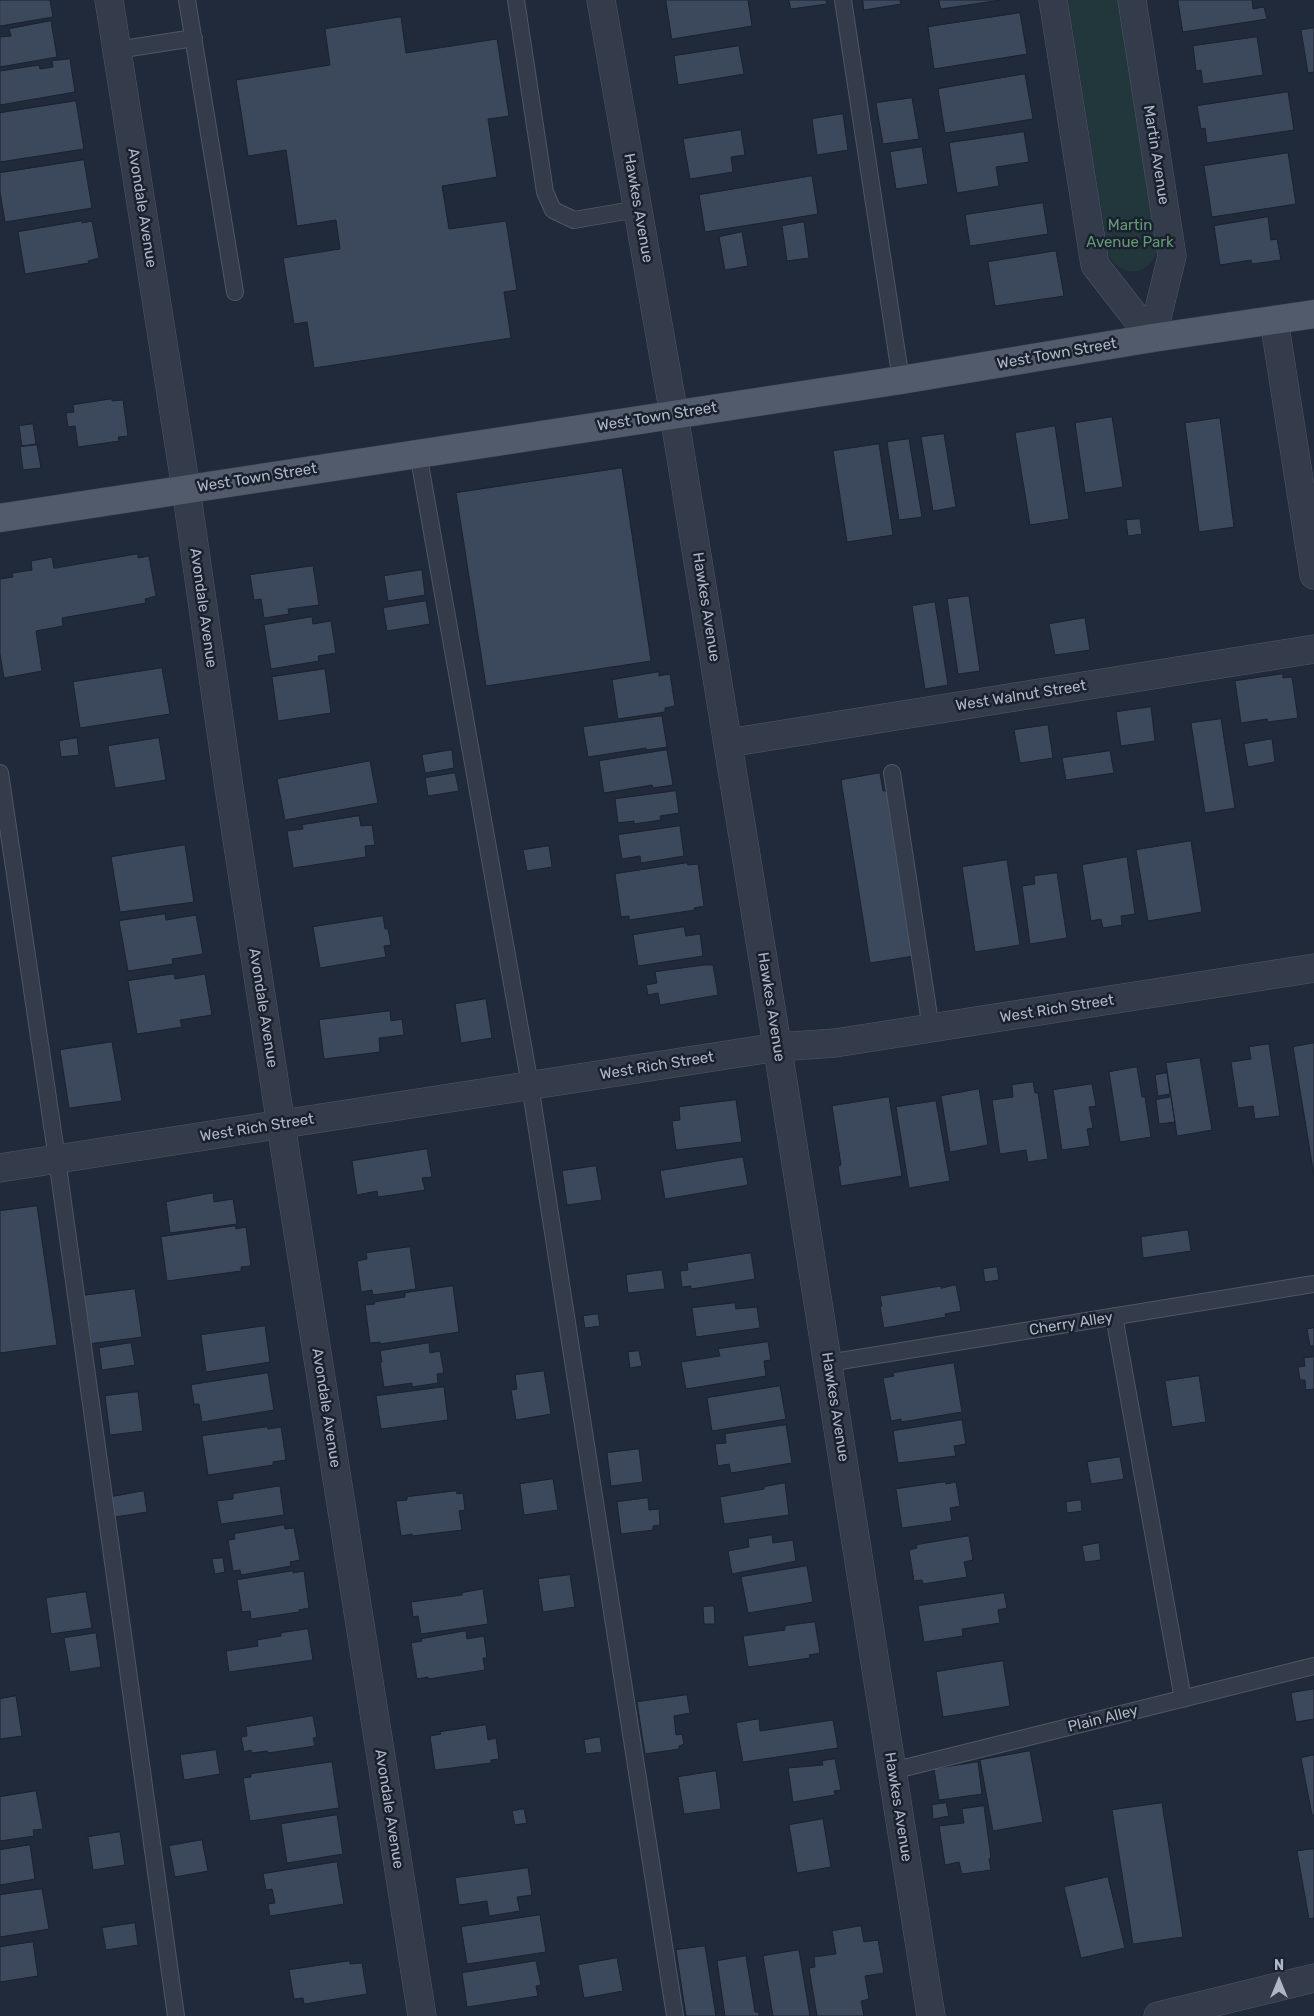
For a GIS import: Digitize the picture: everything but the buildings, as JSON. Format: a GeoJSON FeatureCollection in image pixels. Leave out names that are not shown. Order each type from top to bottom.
{"type":"FeatureCollection","features":[{"type":"Feature","properties":{"kind":"main road","name":"West Town Street"},"geometry":{"type":"LineString","coordinates":[[0,518],[902,380],[1152,338],[1314,314]]}},
{"type":"Feature","properties":{"kind":"street","name":"Avondale Avenue"},"geometry":{"type":"LineString","coordinates":[[109,0],[186,489],[281,1125],[422,2016]]}},
{"type":"Feature","properties":{"kind":"street","name":"Hawkes Avenue"},"geometry":{"type":"LineString","coordinates":[[601,0],[674,414],[778,1047],[931,2016]]}},
{"type":"Feature","properties":{"kind":"street"},"geometry":{"type":"LineString","coordinates":[[1053,0],[1095,265],[1152,338]]}},
{"type":"Feature","properties":{"kind":"street","name":"Martin Avenue"},"geometry":{"type":"LineString","coordinates":[[1132,0],[1172,256],[1152,338]]}},
{"type":"Feature","properties":{"kind":"street"},"geometry":{"type":"LineString","coordinates":[[1274,320],[1314,575]]}},
{"type":"Feature","properties":{"kind":"street","name":"West Walnut Street"},"geometry":{"type":"LineString","coordinates":[[728,743],[1314,650]]}},
{"type":"Feature","properties":{"kind":"street","name":"West Rich Street"},"geometry":{"type":"LineString","coordinates":[[0,1168],[778,1047],[835,1044],[1314,968]]}},
{"type":"Feature","properties":{"kind":"street"},"geometry":{"type":"LineString","coordinates":[[1158,2016],[1314,1978]]}},
{"type":"Feature","properties":{"kind":"lane"},"geometry":{"type":"LineString","coordinates":[[187,0],[235,292]]}},
{"type":"Feature","properties":{"kind":"lane"},"geometry":{"type":"LineString","coordinates":[[516,0],[545,192],[553,210],[574,220],[638,209]]}},
{"type":"Feature","properties":{"kind":"lane"},"geometry":{"type":"LineString","coordinates":[[843,0],[902,380]]}},
{"type":"Feature","properties":{"kind":"lane"},"geometry":{"type":"LineString","coordinates":[[117,50],[194,38]]}},
{"type":"Feature","properties":{"kind":"lane"},"geometry":{"type":"LineString","coordinates":[[418,453],[530,1086],[675,2016]]}},
{"type":"Feature","properties":{"kind":"lane"},"geometry":{"type":"LineString","coordinates":[[0,773],[57,1159],[176,2016]]}},
{"type":"Feature","properties":{"kind":"lane"},"geometry":{"type":"LineString","coordinates":[[892,773],[931,1029]]}},
{"type":"Feature","properties":{"kind":"lane","name":"Cherry Alley"},"geometry":{"type":"LineString","coordinates":[[828,1363],[1314,1284]]}},
{"type":"Feature","properties":{"kind":"lane"},"geometry":{"type":"LineString","coordinates":[[1114,1316],[1183,1698]]}},
{"type":"Feature","properties":{"kind":"lane","name":"Plain Alley"},"geometry":{"type":"LineString","coordinates":[[892,1771],[1314,1666]]}},
{"type":"Feature","properties":{"kind":"green space","name":"Martin Avenue Park"},"geometry":{"type":"Polygon","coordinates":[[[1068,0],[1118,0],[1157,244],[1151,263],[1137,271],[1128,271],[1120,268],[1113,262],[1108,253],[1068,0]]]}}]}
